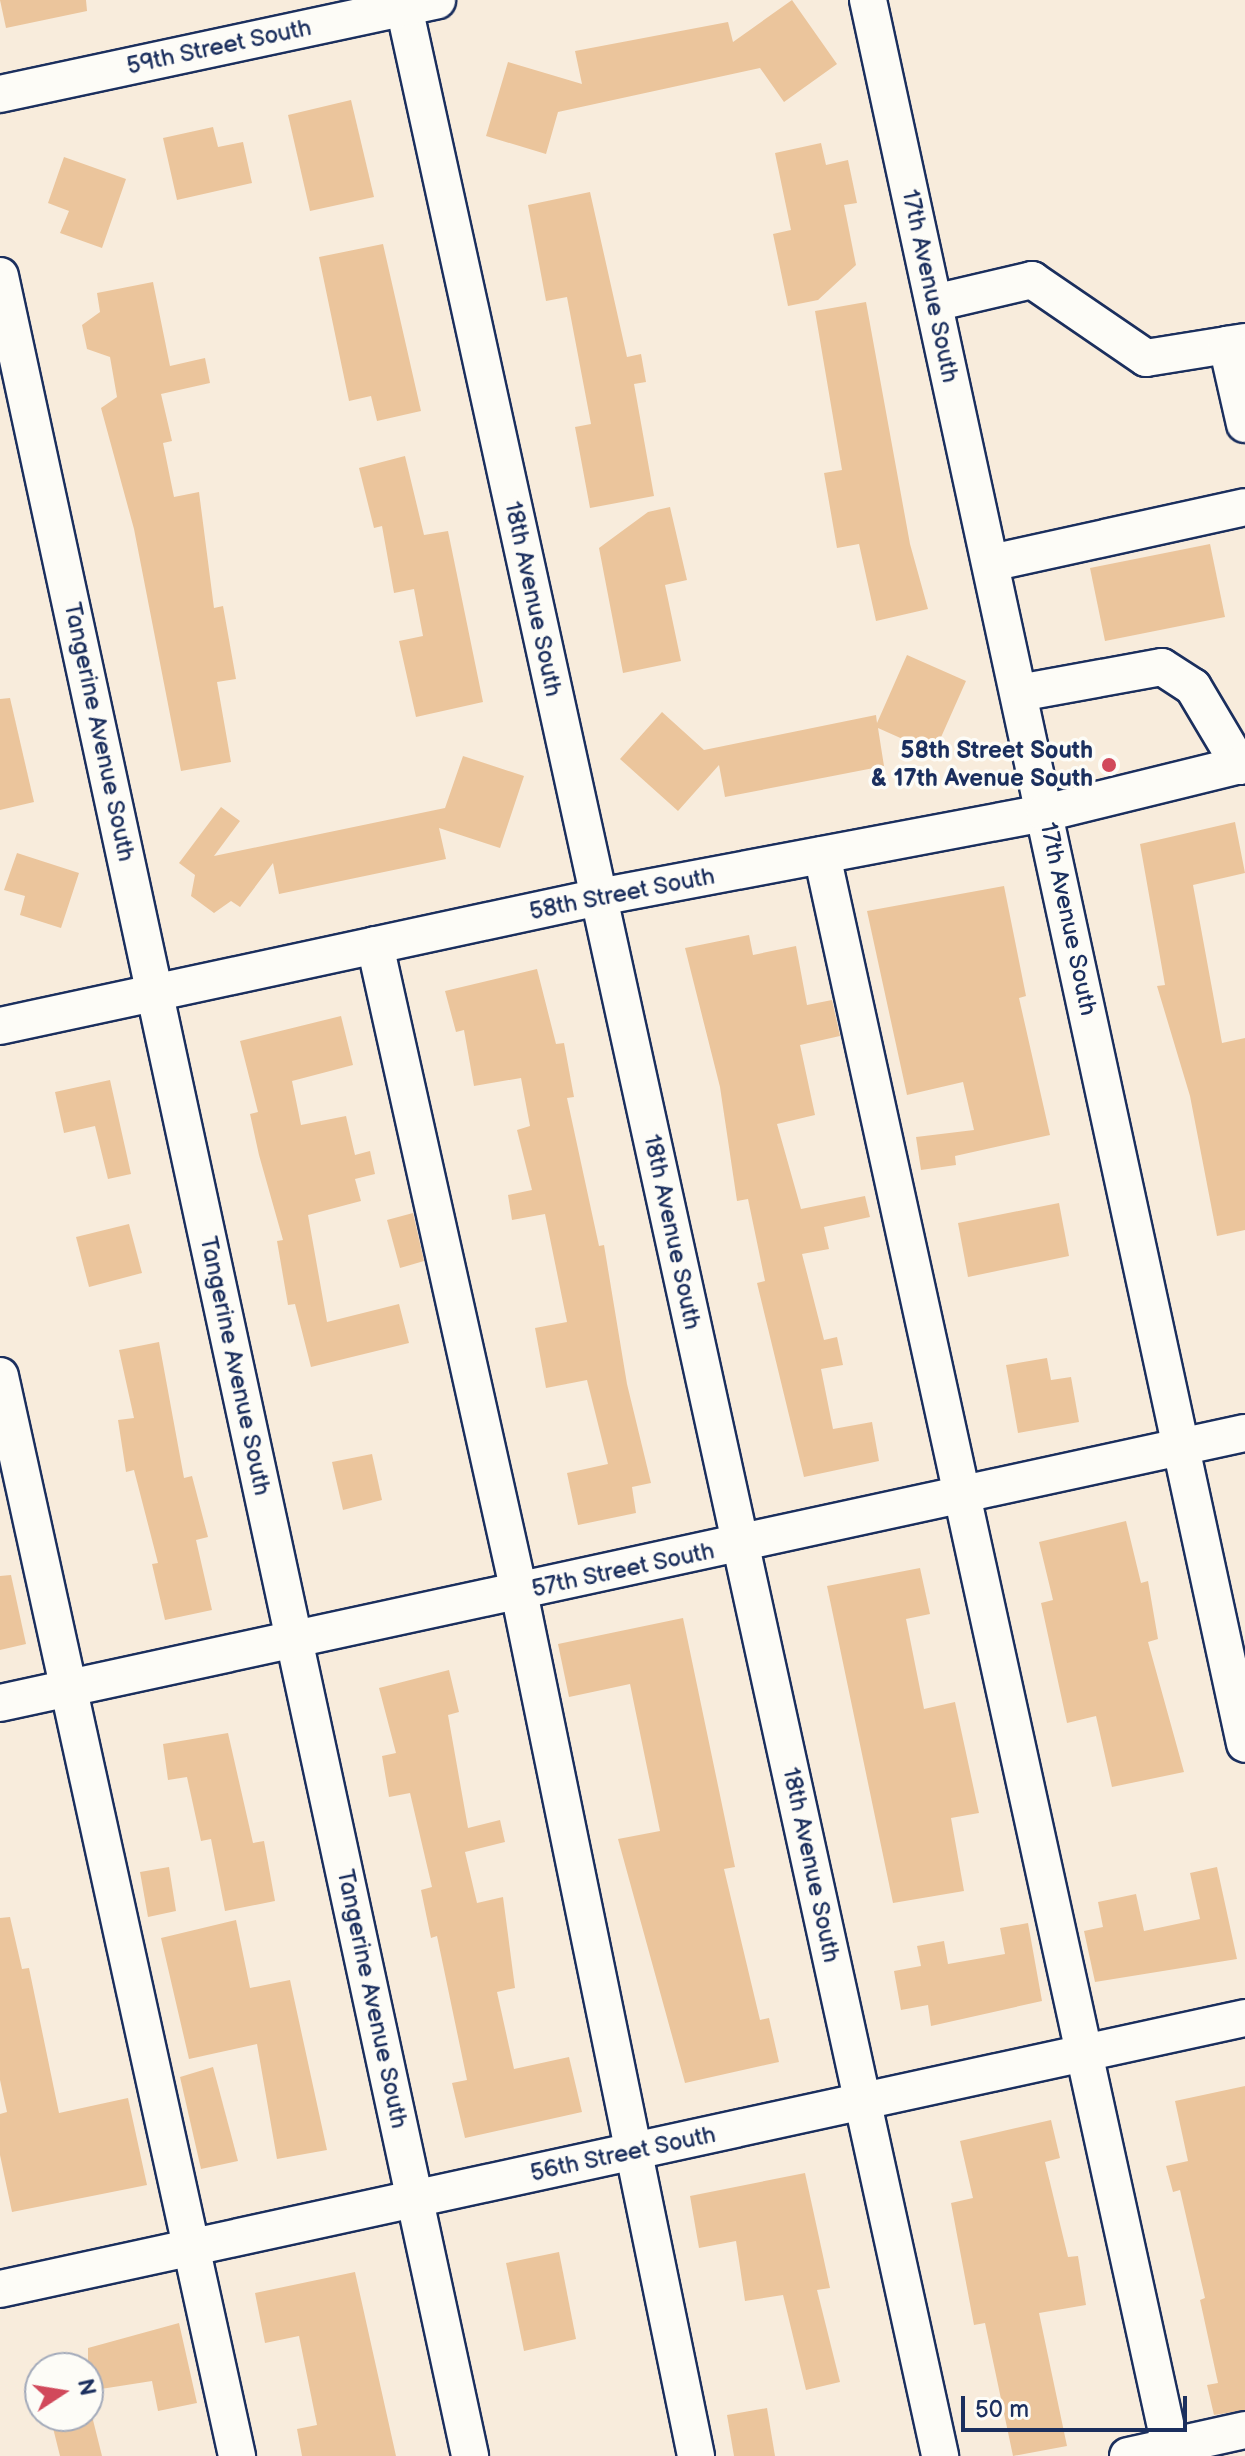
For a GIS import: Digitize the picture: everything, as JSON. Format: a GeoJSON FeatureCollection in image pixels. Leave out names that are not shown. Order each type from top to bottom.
{"type":"FeatureCollection","features":[{"type":"Feature","properties":{"kind":"street","name":"17th Avenue South"},"geometry":{"type":"LineString","coordinates":[[868,0],[1245,1744]]}},
{"type":"Feature","properties":{"kind":"street","name":"59th Street South"},"geometry":{"type":"LineString","coordinates":[[0,94],[421,4]]}},
{"type":"Feature","properties":{"kind":"street","name":"18th Avenue South"},"geometry":{"type":"LineString","coordinates":[[421,4],[599,897],[940,2456]]}},
{"type":"Feature","properties":{"kind":"street","name":"Tangerine Avenue South"},"geometry":{"type":"LineString","coordinates":[[0,276],[470,2456]]}},
{"type":"Feature","properties":{"kind":"street"},"geometry":{"type":"LineString","coordinates":[[934,303],[1032,280],[1146,358],[1236,344],[1245,424]]}},
{"type":"Feature","properties":{"kind":"street"},"geometry":{"type":"LineString","coordinates":[[991,563],[1245,507]]}},
{"type":"Feature","properties":{"kind":"street"},"geometry":{"type":"LineString","coordinates":[[1019,693],[1162,667],[1193,687],[1242,765]]}},
{"type":"Feature","properties":{"kind":"street","name":"58th Street South"},"geometry":{"type":"LineString","coordinates":[[0,1026],[599,897],[1045,813],[1242,765]]}},
{"type":"Feature","properties":{"kind":"street"},"geometry":{"type":"LineString","coordinates":[[822,855],[1170,2446]]}},
{"type":"Feature","properties":{"kind":"street"},"geometry":{"type":"LineString","coordinates":[[375,945],[519,1592],[696,2456]]}},
{"type":"Feature","properties":{"kind":"street"},"geometry":{"type":"LineString","coordinates":[[0,1376],[66,1688],[237,2456]]}},
{"type":"Feature","properties":{"kind":"street","name":"57th Street South"},"geometry":{"type":"LineString","coordinates":[[0,1703],[741,1545],[1245,1433]]}},
{"type":"Feature","properties":{"kind":"street","name":"56th Street South"},"geometry":{"type":"LineString","coordinates":[[0,2289],[1245,2018]]}},
{"type":"Feature","properties":{"kind":"street"},"geometry":{"type":"LineString","coordinates":[[1128,2456],[1245,2430]]}},
{"type":"Feature","properties":{"kind":"building"},"geometry":{"type":"Polygon","coordinates":[[[0,0],[86,0],[87,11],[6,28],[0,0]]]}},
{"type":"Feature","properties":{"kind":"building"},"geometry":{"type":"Polygon","coordinates":[[[792,0],[837,64],[784,102],[760,68],[558,112],[546,154],[486,136],[508,62],[582,84],[575,51],[728,22],[733,42],[792,0]]]}},
{"type":"Feature","properties":{"kind":"building"},"geometry":{"type":"Polygon","coordinates":[[[351,100],[374,197],[310,211],[288,115],[351,100]]]}},
{"type":"Feature","properties":{"kind":"building"},"geometry":{"type":"Polygon","coordinates":[[[213,127],[218,147],[243,142],[252,183],[177,200],[163,138],[213,127]]]}},
{"type":"Feature","properties":{"kind":"building"},"geometry":{"type":"Polygon","coordinates":[[[821,143],[826,165],[848,160],[857,203],[844,205],[856,265],[818,300],[788,306],[773,234],[791,230],[775,153],[821,143]]]}},
{"type":"Feature","properties":{"kind":"building"},"geometry":{"type":"Polygon","coordinates":[[[64,157],[126,179],[102,248],[60,233],[69,211],[48,203],[64,157]]]}},
{"type":"Feature","properties":{"kind":"building"},"geometry":{"type":"Polygon","coordinates":[[[590,192],[627,357],[641,354],[646,382],[634,384],[654,496],[590,508],[575,427],[591,424],[567,297],[546,301],[528,205],[590,192]]]}},
{"type":"Feature","properties":{"kind":"building"},"geometry":{"type":"Polygon","coordinates":[[[383,244],[421,411],[377,421],[371,396],[349,401],[319,257],[383,244]]]}},
{"type":"Feature","properties":{"kind":"building"},"geometry":{"type":"Polygon","coordinates":[[[153,282],[170,366],[205,358],[210,383],[161,394],[172,441],[163,443],[174,497],[199,492],[214,608],[223,606],[236,679],[217,682],[231,762],[181,771],[134,529],[101,408],[117,397],[110,357],[87,349],[82,325],[100,312],[97,293],[153,282]]]}},
{"type":"Feature","properties":{"kind":"building"},"geometry":{"type":"Polygon","coordinates":[[[866,302],[910,544],[928,609],[876,621],[859,544],[837,548],[824,473],[842,470],[815,311],[866,302]]]}},
{"type":"Feature","properties":{"kind":"building"},"geometry":{"type":"Polygon","coordinates":[[[405,456],[424,535],[448,531],[483,702],[416,717],[399,641],[423,636],[414,589],[394,593],[382,526],[374,528],[359,468],[405,456]]]}},
{"type":"Feature","properties":{"kind":"building"},"geometry":{"type":"Polygon","coordinates":[[[670,507],[687,580],[665,585],[681,661],[623,673],[599,548],[648,512],[670,507]]]}},
{"type":"Feature","properties":{"kind":"building"},"geometry":{"type":"Polygon","coordinates":[[[1210,544],[1225,617],[1105,641],[1090,568],[1210,544]]]}},
{"type":"Feature","properties":{"kind":"building"},"geometry":{"type":"Polygon","coordinates":[[[907,655],[966,681],[934,753],[878,728],[884,766],[725,797],[719,765],[678,811],[620,759],[662,712],[704,750],[876,715],[877,723],[907,655]]]}},
{"type":"Feature","properties":{"kind":"building"},"geometry":{"type":"Polygon","coordinates":[[[10,698],[34,802],[0,810],[0,699],[10,698]]]}},
{"type":"Feature","properties":{"kind":"building"},"geometry":{"type":"Polygon","coordinates":[[[463,756],[524,776],[500,848],[439,828],[446,859],[279,894],[273,863],[240,907],[231,901],[214,913],[191,896],[195,875],[179,863],[221,807],[240,821],[214,856],[445,808],[463,756]]]}},
{"type":"Feature","properties":{"kind":"building"},"geometry":{"type":"Polygon","coordinates":[[[1235,822],[1245,873],[1193,885],[1222,1043],[1245,1038],[1245,1230],[1217,1236],[1190,1096],[1157,986],[1165,985],[1140,844],[1235,822]]]}},
{"type":"Feature","properties":{"kind":"building"},"geometry":{"type":"Polygon","coordinates":[[[17,853],[79,873],[61,928],[20,915],[25,896],[4,890],[17,853]]]}},
{"type":"Feature","properties":{"kind":"building"},"geometry":{"type":"Polygon","coordinates":[[[1004,886],[1026,996],[1019,998],[1050,1135],[955,1156],[956,1165],[921,1170],[916,1137],[974,1130],[963,1082],[907,1095],[867,911],[1004,886]]]}},
{"type":"Feature","properties":{"kind":"building"},"geometry":{"type":"Polygon","coordinates":[[[749,935],[753,955],[796,946],[807,1005],[832,1000],[840,1036],[800,1045],[815,1115],[777,1124],[801,1209],[865,1196],[870,1217],[824,1227],[829,1249],[802,1254],[824,1340],[837,1337],[843,1365],[821,1369],[833,1429],[872,1422],[879,1461],[804,1477],[757,1283],[765,1281],[748,1199],[737,1201],[720,1087],[685,948],[749,935]]]}},
{"type":"Feature","properties":{"kind":"building"},"geometry":{"type":"Polygon","coordinates":[[[537,969],[556,1044],[564,1043],[574,1097],[567,1098],[599,1246],[604,1245],[627,1384],[651,1483],[632,1487],[636,1513],[578,1525],[567,1473],[608,1464],[587,1380],[546,1388],[535,1328],[567,1322],[545,1214],[512,1220],[508,1195],[532,1190],[517,1130],[530,1126],[521,1078],[474,1086],[464,1030],[456,1032],[445,991],[537,969]]]}},
{"type":"Feature","properties":{"kind":"building"},"geometry":{"type":"Polygon","coordinates":[[[341,1016],[353,1065],[292,1081],[301,1125],[346,1116],[355,1155],[370,1151],[375,1174],[355,1179],[361,1201],[308,1215],[327,1322],[399,1304],[409,1343],[311,1367],[295,1304],[288,1305],[277,1241],[283,1240],[250,1114],[258,1112],[240,1041],[341,1016]]]}},
{"type":"Feature","properties":{"kind":"building"},"geometry":{"type":"Polygon","coordinates":[[[110,1080],[131,1174],[108,1179],[95,1126],[64,1133],[55,1092],[110,1080]]]}},
{"type":"Feature","properties":{"kind":"building"},"geometry":{"type":"Polygon","coordinates":[[[1059,1203],[1069,1256],[968,1277],[958,1223],[1059,1203]]]}},
{"type":"Feature","properties":{"kind":"building"},"geometry":{"type":"Polygon","coordinates":[[[413,1213],[424,1261],[400,1268],[387,1220],[413,1213]]]}},
{"type":"Feature","properties":{"kind":"building"},"geometry":{"type":"Polygon","coordinates":[[[129,1224],[142,1273],[89,1287],[76,1237],[129,1224]]]}},
{"type":"Feature","properties":{"kind":"building"},"geometry":{"type":"Polygon","coordinates":[[[159,1342],[184,1478],[192,1476],[208,1537],[196,1540],[212,1610],[165,1620],[152,1564],[158,1563],[134,1470],[126,1472],[118,1420],[134,1418],[119,1350],[159,1342]]]}},
{"type":"Feature","properties":{"kind":"building"},"geometry":{"type":"Polygon","coordinates":[[[1047,1358],[1051,1380],[1071,1377],[1079,1422],[1018,1433],[1006,1365],[1047,1358]]]}},
{"type":"Feature","properties":{"kind":"building"},"geometry":{"type":"Polygon","coordinates":[[[372,1454],[382,1500],[343,1510],[332,1462],[372,1454]]]}},
{"type":"Feature","properties":{"kind":"building"},"geometry":{"type":"Polygon","coordinates":[[[1126,1521],[1141,1583],[1148,1581],[1158,1639],[1148,1642],[1184,1772],[1112,1787],[1096,1716],[1067,1723],[1041,1603],[1053,1600],[1039,1542],[1126,1521]]]}},
{"type":"Feature","properties":{"kind":"building"},"geometry":{"type":"Polygon","coordinates":[[[920,1568],[930,1614],[906,1619],[924,1709],[955,1702],[979,1813],[951,1818],[964,1891],[893,1903],[827,1586],[920,1568]]]}},
{"type":"Feature","properties":{"kind":"building"},"geometry":{"type":"Polygon","coordinates":[[[11,1575],[26,1644],[0,1650],[0,1576],[11,1575]]]}},
{"type":"Feature","properties":{"kind":"building"},"geometry":{"type":"Polygon","coordinates":[[[683,1618],[735,1867],[724,1869],[760,2020],[769,2018],[779,2062],[685,2083],[618,1839],[660,1831],[630,1684],[569,1697],[558,1644],[683,1618]]]}},
{"type":"Feature","properties":{"kind":"building"},"geometry":{"type":"Polygon","coordinates":[[[449,1670],[459,1712],[448,1715],[468,1828],[500,1820],[505,1842],[465,1852],[477,1903],[503,1897],[515,1988],[497,1992],[514,2069],[569,2057],[582,2112],[465,2138],[452,2083],[467,2080],[437,1936],[431,1938],[421,1890],[432,1887],[410,1793],[389,1797],[382,1756],[396,1753],[379,1688],[449,1670]]]}},
{"type":"Feature","properties":{"kind":"building"},"geometry":{"type":"Polygon","coordinates":[[[228,1733],[253,1843],[264,1841],[275,1901],[225,1911],[211,1839],[201,1841],[187,1777],[168,1780],[163,1744],[228,1733]]]}},
{"type":"Feature","properties":{"kind":"building"},"geometry":{"type":"Polygon","coordinates":[[[169,1867],[176,1911],[148,1917],[140,1872],[169,1867]]]}},
{"type":"Feature","properties":{"kind":"building"},"geometry":{"type":"Polygon","coordinates":[[[1217,1867],[1237,1959],[1095,1982],[1084,1931],[1103,1927],[1098,1902],[1136,1894],[1144,1931],[1200,1919],[1190,1873],[1217,1867]]]}},
{"type":"Feature","properties":{"kind":"building"},"geometry":{"type":"Polygon","coordinates":[[[10,1917],[22,1969],[29,1968],[59,2113],[128,2098],[147,2185],[12,2212],[0,2155],[0,2114],[7,2112],[0,2080],[0,1918],[10,1917]]]}},
{"type":"Feature","properties":{"kind":"building"},"geometry":{"type":"Polygon","coordinates":[[[236,1920],[250,1988],[290,1980],[327,2150],[277,2159],[257,2044],[189,2059],[161,1938],[236,1920]]]}},
{"type":"Feature","properties":{"kind":"building"},"geometry":{"type":"Polygon","coordinates":[[[1028,1923],[1042,2001],[931,2026],[928,2005],[901,2010],[894,1971],[921,1966],[917,1946],[944,1941],[948,1964],[1005,1954],[1000,1928],[1028,1923]]]}},
{"type":"Feature","properties":{"kind":"building"},"geometry":{"type":"Polygon","coordinates":[[[213,2067],[238,2161],[201,2169],[180,2077],[213,2067]]]}},
{"type":"Feature","properties":{"kind":"building"},"geometry":{"type":"Polygon","coordinates":[[[1245,2086],[1245,2410],[1214,2415],[1207,2385],[1218,2383],[1200,2300],[1205,2298],[1180,2190],[1173,2192],[1166,2166],[1188,2161],[1175,2101],[1245,2086]]]}},
{"type":"Feature","properties":{"kind":"building"},"geometry":{"type":"Polygon","coordinates":[[[1051,2120],[1060,2158],[1045,2162],[1068,2257],[1078,2256],[1086,2305],[1039,2313],[1067,2446],[1013,2456],[985,2323],[974,2325],[951,2203],[973,2198],[960,2141],[1051,2120]]]}},
{"type":"Feature","properties":{"kind":"building"},"geometry":{"type":"Polygon","coordinates":[[[805,2173],[830,2288],[817,2290],[840,2382],[806,2390],[783,2295],[745,2301],[736,2241],[699,2248],[690,2196],[805,2173]]]}},
{"type":"Feature","properties":{"kind":"building"},"geometry":{"type":"Polygon","coordinates":[[[559,2252],[576,2339],[524,2351],[506,2263],[559,2252]]]}},
{"type":"Feature","properties":{"kind":"building"},"geometry":{"type":"Polygon","coordinates":[[[355,2272],[396,2456],[302,2456],[297,2429],[317,2425],[299,2336],[265,2343],[255,2293],[355,2272]]]}},
{"type":"Feature","properties":{"kind":"building"},"geometry":{"type":"Polygon","coordinates":[[[179,2323],[197,2403],[158,2411],[152,2381],[104,2388],[104,2352],[88,2352],[88,2348],[179,2323]]]}},
{"type":"Feature","properties":{"kind":"building"},"geometry":{"type":"Polygon","coordinates":[[[767,2408],[775,2456],[734,2456],[727,2415],[767,2408]]]}},
{"type":"Feature","properties":{"kind":"building"},"geometry":{"type":"Polygon","coordinates":[[[54,2432],[96,2432],[102,2456],[60,2456],[54,2432]]]}},
{"type":"Feature","properties":{"kind":"place","name":"58th Street South & 17th Avenue South"},"geometry":{"type":"Point","coordinates":[1109,765]}}]}
